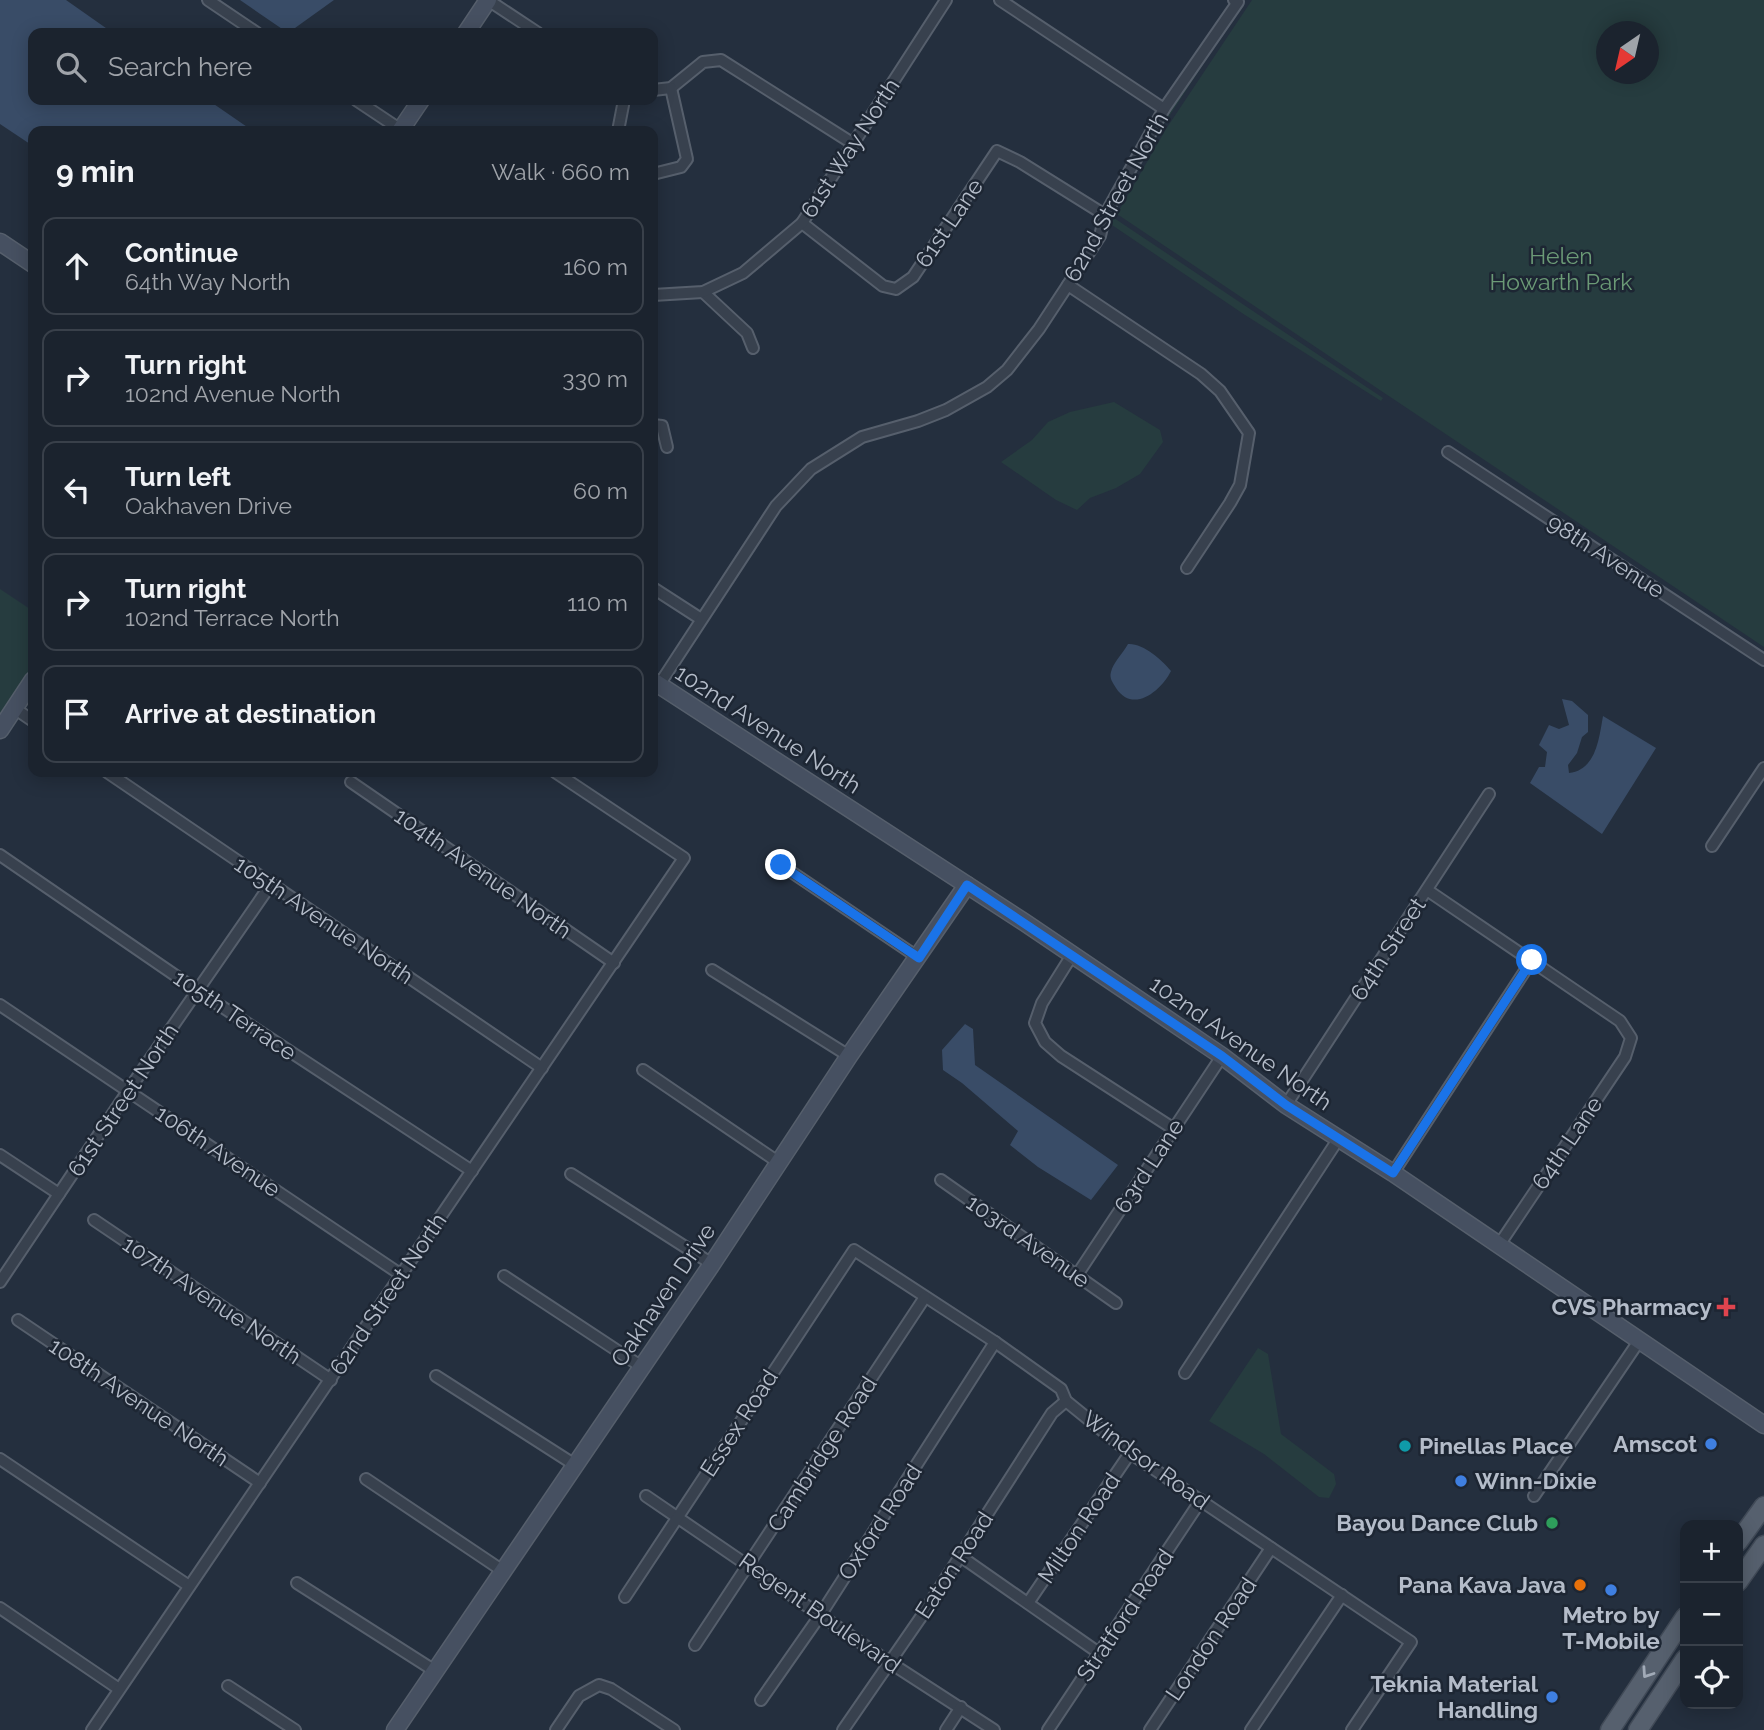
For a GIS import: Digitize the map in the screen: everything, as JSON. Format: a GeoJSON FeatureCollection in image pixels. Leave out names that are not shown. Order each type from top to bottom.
{"type":"FeatureCollection","features":[{"type":"Feature","properties":{"kind":"main road"},"geometry":{"type":"LineString","coordinates":[[1743,1535],[1764,1506]]}},
{"type":"Feature","properties":{"kind":"main road"},"geometry":{"type":"LineString","coordinates":[[1743,1575],[1764,1545]]}},
{"type":"Feature","properties":{"kind":"main road"},"geometry":{"type":"LineString","coordinates":[[1609,1730],[1680,1624]]}},
{"type":"Feature","properties":{"kind":"main road"},"geometry":{"type":"LineString","coordinates":[[1638,1730],[1680,1667]]}},
{"type":"Feature","properties":{"kind":"street"},"geometry":{"type":"LineString","coordinates":[[208,0],[250,28]]}},
{"type":"Feature","properties":{"kind":"street"},"geometry":{"type":"LineString","coordinates":[[469,28],[488,0],[530,28]]}},
{"type":"Feature","properties":{"kind":"street","name":"61st Way North"},"geometry":{"type":"LineString","coordinates":[[658,295],[703,292],[743,273],[802,223],[946,0]]}},
{"type":"Feature","properties":{"kind":"street"},"geometry":{"type":"LineString","coordinates":[[1000,0],[1164,109]]}},
{"type":"Feature","properties":{"kind":"street","name":"62nd Street North"},"geometry":{"type":"LineString","coordinates":[[658,680],[776,506],[811,469],[862,437],[946,411],[987,387],[1007,370],[1039,329],[1100,236],[1105,215],[1164,109],[1236,1]]}},
{"type":"Feature","properties":{"kind":"street"},"geometry":{"type":"LineString","coordinates":[[658,89],[671,88],[703,62],[722,60],[852,143]]}},
{"type":"Feature","properties":{"kind":"street"},"geometry":{"type":"LineString","coordinates":[[658,173],[681,167],[687,159],[671,88]]}},
{"type":"Feature","properties":{"kind":"street"},"geometry":{"type":"LineString","coordinates":[[363,105],[394,126]]}},
{"type":"Feature","properties":{"kind":"street"},"geometry":{"type":"LineString","coordinates":[[404,126],[418,105]]}},
{"type":"Feature","properties":{"kind":"street"},"geometry":{"type":"LineString","coordinates":[[619,126],[623,105]]}},
{"type":"Feature","properties":{"kind":"street","name":"61st Lane"},"geometry":{"type":"LineString","coordinates":[[802,223],[883,286],[896,289],[913,277],[997,151],[1020,162],[1105,215]]}},
{"type":"Feature","properties":{"kind":"street"},"geometry":{"type":"LineString","coordinates":[[0,242],[28,261]]}},
{"type":"Feature","properties":{"kind":"street"},"geometry":{"type":"LineString","coordinates":[[1068,285],[1202,374],[1220,391],[1249,433],[1240,485],[1186,568]]}},
{"type":"Feature","properties":{"kind":"street"},"geometry":{"type":"LineString","coordinates":[[703,292],[747,332],[753,348]]}},
{"type":"Feature","properties":{"kind":"street"},"geometry":{"type":"LineString","coordinates":[[658,425],[662,425],[667,447]]}},
{"type":"Feature","properties":{"kind":"street","name":"98th Avenue"},"geometry":{"type":"LineString","coordinates":[[1448,452],[1764,660]]}},
{"type":"Feature","properties":{"kind":"street"},"geometry":{"type":"LineString","coordinates":[[658,591],[701,619]]}},
{"type":"Feature","properties":{"kind":"street","name":"102nd Avenue North"},"geometry":{"type":"LineString","coordinates":[[658,684],[1072,955],[1222,1056],[1286,1105],[1393,1173],[1764,1424]]}},
{"type":"Feature","properties":{"kind":"street"},"geometry":{"type":"LineString","coordinates":[[0,730],[28,687]]}},
{"type":"Feature","properties":{"kind":"street"},"geometry":{"type":"LineString","coordinates":[[14,708],[28,718]]}},
{"type":"Feature","properties":{"kind":"street"},"geometry":{"type":"LineString","coordinates":[[1712,846],[1764,768]]}},
{"type":"Feature","properties":{"kind":"street","name":"105th Avenue North"},"geometry":{"type":"LineString","coordinates":[[114,777],[542,1068]]}},
{"type":"Feature","properties":{"kind":"street","name":"62nd Street North"},"geometry":{"type":"LineString","coordinates":[[92,1730],[684,858],[562,777]]}},
{"type":"Feature","properties":{"kind":"street","name":"104th Avenue North"},"geometry":{"type":"LineString","coordinates":[[351,782],[614,963]]}},
{"type":"Feature","properties":{"kind":"street","name":"64th Street"},"geometry":{"type":"LineString","coordinates":[[1286,1105],[1489,794]]}},
{"type":"Feature","properties":{"kind":"street","name":"105th Terrace"},"geometry":{"type":"LineString","coordinates":[[0,855],[198,991],[471,1171]]}},
{"type":"Feature","properties":{"kind":"street"},"geometry":{"type":"LineString","coordinates":[[781,865],[919,958]]}},
{"type":"Feature","properties":{"kind":"street","name":"61st Street North"},"geometry":{"type":"LineString","coordinates":[[0,1282],[271,884]]}},
{"type":"Feature","properties":{"kind":"street","name":"Oakhaven Drive"},"geometry":{"type":"LineString","coordinates":[[395,1730],[967,885]]}},
{"type":"Feature","properties":{"kind":"street"},"geometry":{"type":"LineString","coordinates":[[1393,1173],[1532,960],[1427,890]]}},
{"type":"Feature","properties":{"kind":"street"},"geometry":{"type":"LineString","coordinates":[[1072,955],[1042,1003],[1035,1023],[1045,1042],[1061,1056],[1174,1129]]}},
{"type":"Feature","properties":{"kind":"street","name":"64th Lane"},"geometry":{"type":"LineString","coordinates":[[1499,1245],[1625,1057],[1631,1038],[1620,1021],[1532,960]]}},
{"type":"Feature","properties":{"kind":"street"},"geometry":{"type":"LineString","coordinates":[[712,970],[849,1056]]}},
{"type":"Feature","properties":{"kind":"street","name":"106th Avenue"},"geometry":{"type":"LineString","coordinates":[[0,1005],[400,1274]]}},
{"type":"Feature","properties":{"kind":"street","name":"63rd Lane"},"geometry":{"type":"LineString","coordinates":[[1077,1275],[1222,1056]]}},
{"type":"Feature","properties":{"kind":"street"},"geometry":{"type":"LineString","coordinates":[[643,1070],[778,1162]]}},
{"type":"Feature","properties":{"kind":"street"},"geometry":{"type":"LineString","coordinates":[[1185,1373],[1339,1138]]}},
{"type":"Feature","properties":{"kind":"street"},"geometry":{"type":"LineString","coordinates":[[0,1155],[59,1194]]}},
{"type":"Feature","properties":{"kind":"street"},"geometry":{"type":"LineString","coordinates":[[570,1174],[712,1264]]}},
{"type":"Feature","properties":{"kind":"street","name":"103rd Avenue"},"geometry":{"type":"LineString","coordinates":[[941,1180],[1116,1303]]}},
{"type":"Feature","properties":{"kind":"street","name":"107th Avenue North"},"geometry":{"type":"LineString","coordinates":[[94,1220],[331,1380]]}},
{"type":"Feature","properties":{"kind":"street","name":"Windsor Road"},"geometry":{"type":"LineString","coordinates":[[853,1250],[995,1342],[1061,1389],[1066,1401],[1130,1452],[1411,1642],[1352,1730]]}},
{"type":"Feature","properties":{"kind":"street","name":"Essex Road"},"geometry":{"type":"LineString","coordinates":[[625,1597],[853,1250]]}},
{"type":"Feature","properties":{"kind":"street"},"geometry":{"type":"LineString","coordinates":[[504,1276],[642,1367]]}},
{"type":"Feature","properties":{"kind":"street","name":"Cambridge Road"},"geometry":{"type":"LineString","coordinates":[[695,1645],[925,1297]]}},
{"type":"Feature","properties":{"kind":"street","name":"108th Avenue North"},"geometry":{"type":"LineString","coordinates":[[18,1320],[260,1483]]}},
{"type":"Feature","properties":{"kind":"street"},"geometry":{"type":"LineString","coordinates":[[1534,1496],[1639,1341]]}},
{"type":"Feature","properties":{"kind":"street","name":"Oxford Road"},"geometry":{"type":"LineString","coordinates":[[761,1700],[821,1614],[995,1342]]}},
{"type":"Feature","properties":{"kind":"street"},"geometry":{"type":"LineString","coordinates":[[436,1376],[575,1465]]}},
{"type":"Feature","properties":{"kind":"street","name":"Eaton Road"},"geometry":{"type":"LineString","coordinates":[[843,1730],[1052,1413],[1066,1401]]}},
{"type":"Feature","properties":{"kind":"street","name":"Milton Road"},"geometry":{"type":"LineString","coordinates":[[1028,1603],[1130,1452]]}},
{"type":"Feature","properties":{"kind":"street"},"geometry":{"type":"LineString","coordinates":[[0,1459],[190,1586]]}},
{"type":"Feature","properties":{"kind":"street"},"geometry":{"type":"LineString","coordinates":[[366,1479],[503,1571]]}},
{"type":"Feature","properties":{"kind":"street","name":"Regent Boulevard"},"geometry":{"type":"LineString","coordinates":[[646,1496],[889,1662],[994,1730]]}},
{"type":"Feature","properties":{"kind":"street","name":"Stratford Road"},"geometry":{"type":"LineString","coordinates":[[1048,1730],[1201,1500]]}},
{"type":"Feature","properties":{"kind":"street","name":"London Road"},"geometry":{"type":"LineString","coordinates":[[1150,1730],[1271,1548]]}},
{"type":"Feature","properties":{"kind":"street"},"geometry":{"type":"LineString","coordinates":[[960,1556],[1099,1653]]}},
{"type":"Feature","properties":{"kind":"street"},"geometry":{"type":"LineString","coordinates":[[297,1583],[435,1671]]}},
{"type":"Feature","properties":{"kind":"street"},"geometry":{"type":"LineString","coordinates":[[1251,1730],[1342,1595]]}},
{"type":"Feature","properties":{"kind":"street"},"geometry":{"type":"LineString","coordinates":[[0,1608],[119,1689]]}},
{"type":"Feature","properties":{"kind":"street"},"geometry":{"type":"LineString","coordinates":[[556,1730],[579,1696],[600,1685],[611,1689],[674,1730]]}},
{"type":"Feature","properties":{"kind":"street"},"geometry":{"type":"LineString","coordinates":[[229,1686],[295,1730]]}},
{"type":"Feature","properties":{"kind":"street"},"geometry":{"type":"LineString","coordinates":[[946,1730],[961,1707]]}},
{"type":"Feature","properties":{"kind":"green space","name":"Helen Howarth Park"},"geometry":{"type":"Polygon","coordinates":[[[1252,0],[1764,0],[1764,647],[1117,214],[1166,129],[1252,0]]]}},
{"type":"Feature","properties":{"kind":"green space"},"geometry":{"type":"Polygon","coordinates":[[[1227,28],[1162,127],[1119,201],[1168,112],[1227,28]]]}},
{"type":"Feature","properties":{"kind":"green space"},"geometry":{"type":"Polygon","coordinates":[[[1113,211],[1114,218],[1383,398],[1381,401],[1245,315],[1109,223],[1113,211]]]}},
{"type":"Feature","properties":{"kind":"green space"},"geometry":{"type":"Polygon","coordinates":[[[1114,402],[1160,430],[1163,442],[1140,474],[1116,488],[1090,498],[1077,510],[1056,500],[1001,462],[1032,440],[1048,422],[1070,412],[1114,402]]]}},
{"type":"Feature","properties":{"kind":"green space"},"geometry":{"type":"Polygon","coordinates":[[[0,589],[28,608],[28,678],[0,720],[0,589]]]}},
{"type":"Feature","properties":{"kind":"green space"},"geometry":{"type":"Polygon","coordinates":[[[1258,1348],[1268,1354],[1281,1434],[1334,1474],[1336,1484],[1329,1498],[1319,1497],[1264,1454],[1209,1421],[1258,1348]]]}},
{"type":"Feature","properties":{"kind":"water"},"geometry":{"type":"Polygon","coordinates":[[[0,0],[66,0],[106,28],[28,28],[28,105],[215,105],[246,126],[28,126],[28,143],[0,124],[0,0]]]}},
{"type":"Feature","properties":{"kind":"water"},"geometry":{"type":"Polygon","coordinates":[[[240,0],[334,0],[295,28],[281,28],[240,0]]]}},
{"type":"Feature","properties":{"kind":"water"},"geometry":{"type":"Polygon","coordinates":[[[1128,644],[1146,649],[1171,671],[1161,686],[1146,697],[1130,699],[1123,696],[1112,680],[1114,665],[1128,644]]]}},
{"type":"Feature","properties":{"kind":"water"},"geometry":{"type":"Polygon","coordinates":[[[1562,699],[1572,701],[1588,715],[1588,732],[1582,737],[1577,753],[1568,765],[1569,773],[1578,771],[1591,760],[1598,743],[1603,716],[1656,748],[1602,834],[1530,783],[1539,767],[1545,767],[1547,752],[1539,745],[1549,725],[1559,729],[1569,725],[1562,699]]]}},
{"type":"Feature","properties":{"kind":"water"},"geometry":{"type":"Polygon","coordinates":[[[965,1024],[973,1029],[975,1065],[1118,1165],[1091,1200],[1038,1167],[1010,1145],[1018,1131],[943,1070],[942,1050],[965,1024]]]}},
{"type":"Feature","properties":{"kind":"place","name":"CVS Pharmacy"},"geometry":{"type":"Point","coordinates":[1726,1307]}},
{"type":"Feature","properties":{"kind":"place","name":"Amscot"},"geometry":{"type":"Point","coordinates":[1711,1444]}},
{"type":"Feature","properties":{"kind":"place","name":"Pinellas Place"},"geometry":{"type":"Point","coordinates":[1405,1446]}},
{"type":"Feature","properties":{"kind":"place","name":"Winn-Dixie"},"geometry":{"type":"Point","coordinates":[1461,1481]}},
{"type":"Feature","properties":{"kind":"place","name":"Bayou Dance Club"},"geometry":{"type":"Point","coordinates":[1552,1523]}},
{"type":"Feature","properties":{"kind":"place","name":"Pana Kava Java"},"geometry":{"type":"Point","coordinates":[1580,1585]}},
{"type":"Feature","properties":{"kind":"place","name":"Metro by T-Mobile"},"geometry":{"type":"Point","coordinates":[1611,1590]}},
{"type":"Feature","properties":{"kind":"place","name":"Teknia Material Handling"},"geometry":{"type":"Point","coordinates":[1552,1697]}},
{"type":"Feature","properties":{"kind":"route"},"geometry":{"type":"LineString","coordinates":[[781,865],[919,958],[967,885],[1222,1056],[1286,1105],[1393,1173],[1532,960]]}}]}
